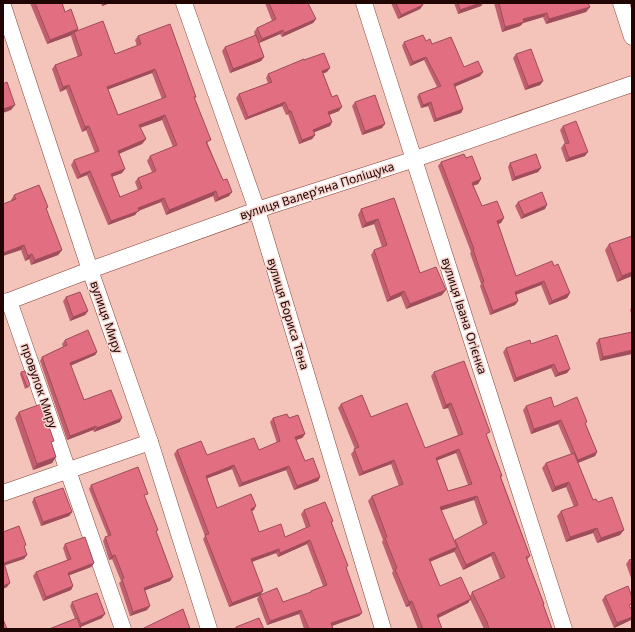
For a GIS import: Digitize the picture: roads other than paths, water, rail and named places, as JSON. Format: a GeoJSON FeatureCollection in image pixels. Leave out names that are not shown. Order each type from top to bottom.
{"type":"FeatureCollection","features":[{"type":"Feature","properties":{"kind":"street","name":"вулиця Бориса Тена"},"geometry":{"type":"LineString","coordinates":[[184,3],[257,210],[383,629]]}},
{"type":"Feature","properties":{"kind":"street","name":"вулиця Івана Огієнка"},"geometry":{"type":"LineString","coordinates":[[364,3],[564,629]]}},
{"type":"Feature","properties":{"kind":"street"},"geometry":{"type":"LineString","coordinates":[[621,3],[632,37]]}},
{"type":"Feature","properties":{"kind":"street","name":"вулиця Миру"},"geometry":{"type":"LineString","coordinates":[[3,6],[90,270],[150,442],[209,629]]}},
{"type":"Feature","properties":{"kind":"street","name":"вулиця Валерʼяна Поліщука"},"geometry":{"type":"LineString","coordinates":[[6,302],[257,210],[415,159],[632,84]]}},
{"type":"Feature","properties":{"kind":"street","name":"провулок Миру"},"geometry":{"type":"LineString","coordinates":[[6,302],[68,470],[123,629]]}},
{"type":"Feature","properties":{"kind":"street"},"geometry":{"type":"LineString","coordinates":[[3,493],[150,442]]}}]}
